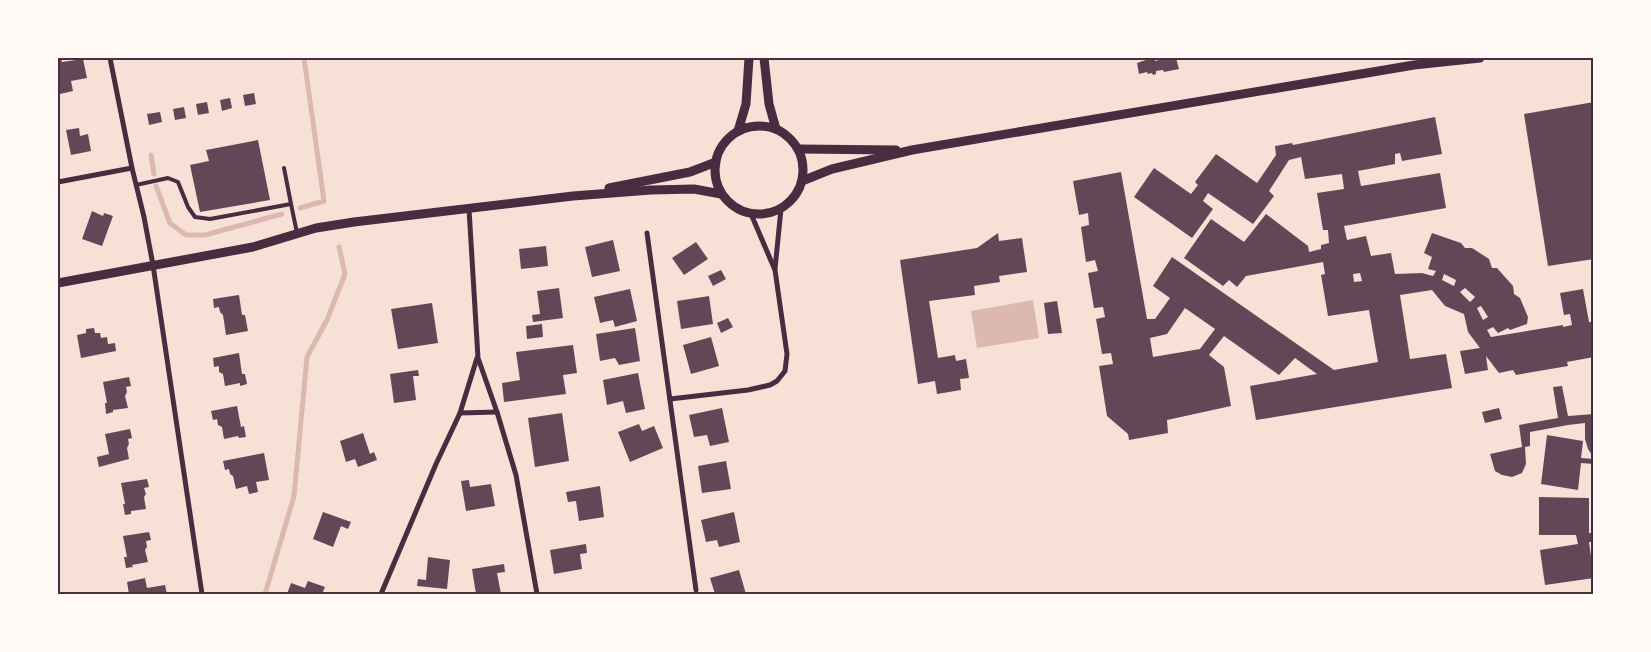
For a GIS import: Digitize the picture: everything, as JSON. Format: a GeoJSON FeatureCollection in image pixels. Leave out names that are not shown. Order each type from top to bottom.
{"type":"FeatureCollection","features":[{"type":"Feature","properties":{"kind":"street"},"geometry":{"type":"LineString","coordinates":[[110,58],[153,265],[202,594]]}},
{"type":"Feature","properties":{"kind":"street"},"geometry":{"type":"LineString","coordinates":[[738,131],[746,104],[749,58]]}},
{"type":"Feature","properties":{"kind":"street"},"geometry":{"type":"LineString","coordinates":[[764,58],[769,104],[776,129]]}},
{"type":"Feature","properties":{"kind":"street"},"geometry":{"type":"LineString","coordinates":[[802,181],[832,169],[912,150],[1414,64],[1480,58]]}},
{"type":"Feature","properties":{"kind":"street"},"geometry":{"type":"LineString","coordinates":[[754,126],[776,129],[792,140],[799,150],[803,165],[802,181],[795,197],[781,209],[770,214],[751,214],[736,209],[721,194],[716,180],[716,162],[719,151],[725,142],[738,131],[754,126]]}},
{"type":"Feature","properties":{"kind":"street"},"geometry":{"type":"LineString","coordinates":[[799,150],[912,150]]}},
{"type":"Feature","properties":{"kind":"street"},"geometry":{"type":"LineString","coordinates":[[573,196],[690,172],[716,162]]}},
{"type":"Feature","properties":{"kind":"street"},"geometry":{"type":"LineString","coordinates":[[58,182],[132,168]]}},
{"type":"Feature","properties":{"kind":"street"},"geometry":{"type":"LineString","coordinates":[[58,283],[253,247],[316,228],[573,196],[694,189],[721,194]]}},
{"type":"Feature","properties":{"kind":"street"},"geometry":{"type":"LineString","coordinates":[[469,209],[478,358],[516,475],[537,594]]}},
{"type":"Feature","properties":{"kind":"street"},"geometry":{"type":"LineString","coordinates":[[775,270],[781,209]]}},
{"type":"Feature","properties":{"kind":"street"},"geometry":{"type":"LineString","coordinates":[[670,399],[748,390],[770,385],[778,381],[785,371],[788,354],[775,270],[751,214]]}},
{"type":"Feature","properties":{"kind":"street"},"geometry":{"type":"LineString","coordinates":[[647,233],[696,590]]}},
{"type":"Feature","properties":{"kind":"street"},"geometry":{"type":"LineString","coordinates":[[381,594],[460,413],[478,358]]}},
{"type":"Feature","properties":{"kind":"street"},"geometry":{"type":"LineString","coordinates":[[460,413],[497,412]]}},
{"type":"Feature","properties":{"kind":"lane"},"geometry":{"type":"LineString","coordinates":[[284,168],[297,234]]}},
{"type":"Feature","properties":{"kind":"lane"},"geometry":{"type":"LineString","coordinates":[[136,185],[168,178],[178,182],[188,207],[195,217],[210,219],[291,204]]}},
{"type":"Feature","properties":{"kind":"shaded area"},"geometry":{"type":"Polygon","coordinates":[[[1033,300],[1039,338],[977,348],[971,311],[1033,300]]]}},
{"type":"Feature","properties":{"kind":"building"},"geometry":{"type":"Polygon","coordinates":[[[1155,58],[1155,61],[1162,58],[1176,58],[1179,69],[1164,72],[1163,70],[1156,71],[1156,74],[1153,75],[1147,72],[1139,74],[1137,63],[1155,58]]]}},
{"type":"Feature","properties":{"kind":"building"},"geometry":{"type":"Polygon","coordinates":[[[58,59],[61,59],[62,62],[83,59],[87,78],[71,81],[73,91],[60,94],[58,59]]]}},
{"type":"Feature","properties":{"kind":"building"},"geometry":{"type":"Polygon","coordinates":[[[254,93],[256,104],[245,106],[243,95],[254,93]]]}},
{"type":"Feature","properties":{"kind":"building"},"geometry":{"type":"Polygon","coordinates":[[[230,98],[232,108],[222,111],[220,100],[230,98]]]}},
{"type":"Feature","properties":{"kind":"building"},"geometry":{"type":"Polygon","coordinates":[[[207,102],[209,113],[198,115],[196,104],[207,102]]]}},
{"type":"Feature","properties":{"kind":"building"},"geometry":{"type":"Polygon","coordinates":[[[1594,102],[1594,259],[1548,266],[1524,114],[1594,102]]]}},
{"type":"Feature","properties":{"kind":"building"},"geometry":{"type":"Polygon","coordinates":[[[184,107],[186,118],[175,120],[173,109],[184,107]]]}},
{"type":"Feature","properties":{"kind":"building"},"geometry":{"type":"Polygon","coordinates":[[[160,112],[162,122],[149,125],[147,114],[160,112]]]}},
{"type":"Feature","properties":{"kind":"building"},"geometry":{"type":"Polygon","coordinates":[[[1435,117],[1442,154],[1402,161],[1400,153],[1395,154],[1395,164],[1358,171],[1361,186],[1440,173],[1446,208],[1344,226],[1347,240],[1366,236],[1371,256],[1391,253],[1395,274],[1422,273],[1433,276],[1436,271],[1428,269],[1432,257],[1424,253],[1432,233],[1461,243],[1465,248],[1472,248],[1489,259],[1492,268],[1497,268],[1513,286],[1514,294],[1520,298],[1528,317],[1527,324],[1510,330],[1508,328],[1498,333],[1493,327],[1487,330],[1491,337],[1572,325],[1570,314],[1564,315],[1560,293],[1583,289],[1589,322],[1594,322],[1594,357],[1567,362],[1568,366],[1516,375],[1513,370],[1499,373],[1486,356],[1488,370],[1465,374],[1460,351],[1480,348],[1468,332],[1464,314],[1445,306],[1432,290],[1400,295],[1410,359],[1446,354],[1452,388],[1256,420],[1250,386],[1317,374],[1295,358],[1279,375],[1224,336],[1209,355],[1224,367],[1231,406],[1167,420],[1168,433],[1129,440],[1128,434],[1107,416],[1099,366],[1113,364],[1111,353],[1102,354],[1096,319],[1105,317],[1103,307],[1094,308],[1088,273],[1098,271],[1095,260],[1086,262],[1081,227],[1089,225],[1088,213],[1079,215],[1073,181],[1121,172],[1147,319],[1155,319],[1170,298],[1153,286],[1172,257],[1334,370],[1378,362],[1369,310],[1328,316],[1321,275],[1325,274],[1323,262],[1246,276],[1237,287],[1229,280],[1223,286],[1184,258],[1211,219],[1244,242],[1266,214],[1308,246],[1309,252],[1321,249],[1321,245],[1329,243],[1328,230],[1323,230],[1317,193],[1344,189],[1342,174],[1305,179],[1301,157],[1289,160],[1269,191],[1274,196],[1253,224],[1208,193],[1203,201],[1213,209],[1192,238],[1134,197],[1154,168],[1191,194],[1198,185],[1195,182],[1216,154],[1257,183],[1276,155],[1275,146],[1292,143],[1293,145],[1435,117]],[[1360,273],[1353,274],[1354,282],[1362,281],[1360,273]],[[1444,274],[1442,280],[1454,286],[1456,280],[1444,274]],[[1465,288],[1460,292],[1470,302],[1475,297],[1465,288]],[[1481,306],[1477,308],[1483,320],[1488,317],[1481,306]],[[1185,308],[1167,334],[1150,338],[1153,357],[1200,349],[1215,329],[1185,308]]]}},
{"type":"Feature","properties":{"kind":"building"},"geometry":{"type":"Polygon","coordinates":[[[79,128],[80,136],[88,134],[91,151],[71,155],[66,130],[79,128]]]}},
{"type":"Feature","properties":{"kind":"building"},"geometry":{"type":"Polygon","coordinates":[[[258,140],[270,200],[200,212],[190,165],[209,161],[206,150],[258,140]]]}},
{"type":"Feature","properties":{"kind":"building"},"geometry":{"type":"Polygon","coordinates":[[[92,211],[103,216],[104,213],[113,216],[102,246],[82,239],[92,211]]]}},
{"type":"Feature","properties":{"kind":"building"},"geometry":{"type":"Polygon","coordinates":[[[998,233],[999,241],[1022,238],[1027,272],[999,276],[1000,282],[974,286],[975,295],[929,301],[938,358],[955,355],[956,361],[966,359],[969,378],[960,379],[961,390],[937,394],[935,381],[918,384],[900,260],[977,248],[998,233]]]}},
{"type":"Feature","properties":{"kind":"building"},"geometry":{"type":"Polygon","coordinates":[[[613,240],[620,271],[592,277],[585,247],[613,240]]]}},
{"type":"Feature","properties":{"kind":"building"},"geometry":{"type":"Polygon","coordinates":[[[696,242],[708,259],[684,275],[672,258],[696,242]]]}},
{"type":"Feature","properties":{"kind":"building"},"geometry":{"type":"Polygon","coordinates":[[[546,246],[548,266],[521,269],[519,249],[546,246]]]}},
{"type":"Feature","properties":{"kind":"building"},"geometry":{"type":"Polygon","coordinates":[[[721,270],[726,279],[713,286],[708,276],[721,270]]]}},
{"type":"Feature","properties":{"kind":"building"},"geometry":{"type":"Polygon","coordinates":[[[559,288],[563,318],[533,322],[532,315],[540,314],[537,291],[559,288]]]}},
{"type":"Feature","properties":{"kind":"building"},"geometry":{"type":"Polygon","coordinates":[[[630,289],[637,321],[615,327],[613,320],[600,323],[594,297],[630,289]]]}},
{"type":"Feature","properties":{"kind":"building"},"geometry":{"type":"Polygon","coordinates":[[[239,295],[242,315],[245,315],[248,331],[226,335],[223,315],[219,307],[214,308],[213,299],[239,295]]]}},
{"type":"Feature","properties":{"kind":"building"},"geometry":{"type":"Polygon","coordinates":[[[709,296],[713,324],[681,329],[677,301],[709,296]]]}},
{"type":"Feature","properties":{"kind":"building"},"geometry":{"type":"Polygon","coordinates":[[[1057,301],[1062,333],[1048,334],[1044,303],[1057,301]]]}},
{"type":"Feature","properties":{"kind":"building"},"geometry":{"type":"Polygon","coordinates":[[[432,303],[438,343],[398,349],[391,309],[432,303]]]}},
{"type":"Feature","properties":{"kind":"building"},"geometry":{"type":"Polygon","coordinates":[[[728,318],[733,327],[721,333],[717,323],[728,318]]]}},
{"type":"Feature","properties":{"kind":"building"},"geometry":{"type":"Polygon","coordinates":[[[542,324],[543,337],[527,339],[526,326],[542,324]]]}},
{"type":"Feature","properties":{"kind":"building"},"geometry":{"type":"Polygon","coordinates":[[[94,328],[95,333],[100,333],[101,338],[107,337],[108,344],[115,343],[116,351],[81,358],[77,335],[86,333],[86,329],[94,328]]]}},
{"type":"Feature","properties":{"kind":"building"},"geometry":{"type":"Polygon","coordinates":[[[635,328],[640,361],[619,365],[615,358],[600,361],[596,334],[635,328]]]}},
{"type":"Feature","properties":{"kind":"building"},"geometry":{"type":"Polygon","coordinates":[[[711,337],[719,366],[691,374],[683,345],[711,337]]]}},
{"type":"Feature","properties":{"kind":"building"},"geometry":{"type":"Polygon","coordinates":[[[573,345],[577,373],[563,375],[566,394],[504,402],[502,383],[520,380],[516,352],[573,345]]]}},
{"type":"Feature","properties":{"kind":"building"},"geometry":{"type":"Polygon","coordinates":[[[239,353],[242,374],[245,374],[247,384],[240,386],[240,383],[225,386],[223,374],[219,372],[219,366],[214,367],[213,358],[239,353]]]}},
{"type":"Feature","properties":{"kind":"building"},"geometry":{"type":"Polygon","coordinates":[[[418,370],[419,376],[413,376],[416,400],[394,403],[390,374],[418,370]]]}},
{"type":"Feature","properties":{"kind":"building"},"geometry":{"type":"Polygon","coordinates":[[[638,373],[645,409],[626,413],[623,401],[607,405],[603,380],[638,373]]]}},
{"type":"Feature","properties":{"kind":"building"},"geometry":{"type":"Polygon","coordinates":[[[129,377],[131,386],[126,387],[127,392],[125,396],[128,408],[113,410],[113,412],[106,414],[105,403],[107,403],[103,382],[129,377]]]}},
{"type":"Feature","properties":{"kind":"building"},"geometry":{"type":"Polygon","coordinates":[[[1562,386],[1568,416],[1594,414],[1594,458],[1588,449],[1585,439],[1585,423],[1568,425],[1530,432],[1530,446],[1525,447],[1526,464],[1522,473],[1512,477],[1495,471],[1490,454],[1522,447],[1519,425],[1558,418],[1553,387],[1562,386]]]}},
{"type":"Feature","properties":{"kind":"building"},"geometry":{"type":"Polygon","coordinates":[[[237,406],[241,427],[244,426],[246,437],[239,438],[238,436],[224,439],[222,427],[218,425],[217,419],[213,420],[211,411],[237,406]]]}},
{"type":"Feature","properties":{"kind":"building"},"geometry":{"type":"Polygon","coordinates":[[[722,408],[729,442],[710,446],[707,435],[694,437],[689,415],[722,408]]]}},
{"type":"Feature","properties":{"kind":"building"},"geometry":{"type":"Polygon","coordinates":[[[1499,408],[1502,419],[1485,423],[1482,412],[1499,408]]]}},
{"type":"Feature","properties":{"kind":"building"},"geometry":{"type":"Polygon","coordinates":[[[562,413],[569,461],[535,467],[528,418],[562,413]]]}},
{"type":"Feature","properties":{"kind":"building"},"geometry":{"type":"Polygon","coordinates":[[[639,424],[642,431],[654,426],[663,448],[630,462],[618,432],[639,424]]]}},
{"type":"Feature","properties":{"kind":"building"},"geometry":{"type":"Polygon","coordinates":[[[130,429],[132,438],[128,439],[129,444],[127,448],[129,459],[99,467],[97,457],[109,454],[105,434],[130,429]]]}},
{"type":"Feature","properties":{"kind":"building"},"geometry":{"type":"Polygon","coordinates":[[[363,433],[370,454],[374,452],[377,460],[358,467],[355,459],[346,462],[340,441],[363,433]]]}},
{"type":"Feature","properties":{"kind":"building"},"geometry":{"type":"Polygon","coordinates":[[[1547,435],[1583,441],[1581,458],[1594,459],[1594,464],[1581,463],[1578,490],[1541,484],[1547,435]]]}},
{"type":"Feature","properties":{"kind":"building"},"geometry":{"type":"Polygon","coordinates":[[[264,453],[269,480],[256,482],[258,492],[249,494],[247,486],[236,489],[233,476],[230,474],[229,469],[225,470],[223,461],[264,453]]]}},
{"type":"Feature","properties":{"kind":"building"},"geometry":{"type":"Polygon","coordinates":[[[726,461],[731,489],[702,493],[698,466],[726,461]]]}},
{"type":"Feature","properties":{"kind":"building"},"geometry":{"type":"Polygon","coordinates":[[[147,479],[149,487],[144,488],[146,509],[131,511],[131,514],[125,515],[121,483],[147,479]]]}},
{"type":"Feature","properties":{"kind":"building"},"geometry":{"type":"Polygon","coordinates":[[[469,480],[470,487],[491,484],[495,506],[466,511],[461,481],[469,480]]]}},
{"type":"Feature","properties":{"kind":"building"},"geometry":{"type":"Polygon","coordinates":[[[600,486],[604,517],[579,521],[576,501],[568,502],[566,492],[600,486]]]}},
{"type":"Feature","properties":{"kind":"building"},"geometry":{"type":"Polygon","coordinates":[[[1539,497],[1589,498],[1589,533],[1594,533],[1594,542],[1589,542],[1594,578],[1545,585],[1540,550],[1578,544],[1576,535],[1539,535],[1539,497]]]}},
{"type":"Feature","properties":{"kind":"building"},"geometry":{"type":"Polygon","coordinates":[[[323,512],[351,522],[348,529],[341,526],[333,547],[313,539],[323,512]]]}},
{"type":"Feature","properties":{"kind":"building"},"geometry":{"type":"Polygon","coordinates":[[[734,512],[740,542],[719,547],[717,540],[706,542],[701,520],[734,512]]]}},
{"type":"Feature","properties":{"kind":"building"},"geometry":{"type":"Polygon","coordinates":[[[149,532],[151,540],[146,541],[147,547],[145,550],[148,562],[126,568],[124,557],[127,557],[123,536],[149,532]]]}},
{"type":"Feature","properties":{"kind":"building"},"geometry":{"type":"Polygon","coordinates":[[[586,544],[587,553],[580,554],[582,569],[554,574],[550,550],[586,544]]]}},
{"type":"Feature","properties":{"kind":"building"},"geometry":{"type":"Polygon","coordinates":[[[428,557],[450,560],[447,589],[417,586],[418,579],[426,580],[428,557]]]}},
{"type":"Feature","properties":{"kind":"building"},"geometry":{"type":"Polygon","coordinates":[[[504,564],[505,572],[497,573],[501,594],[476,594],[472,569],[504,564]]]}},
{"type":"Feature","properties":{"kind":"building"},"geometry":{"type":"Polygon","coordinates":[[[739,570],[746,594],[715,594],[710,578],[739,570]]]}},
{"type":"Feature","properties":{"kind":"building"},"geometry":{"type":"Polygon","coordinates":[[[145,578],[147,588],[165,585],[167,594],[129,594],[127,582],[145,578]]]}},
{"type":"Feature","properties":{"kind":"building"},"geometry":{"type":"Polygon","coordinates":[[[308,581],[325,587],[322,594],[287,594],[291,583],[305,588],[308,581]]]}},
{"type":"Feature","properties":{"kind":"waterway"},"geometry":{"type":"LineString","coordinates":[[300,208],[324,201],[304,58]]}},
{"type":"Feature","properties":{"kind":"waterway"},"geometry":{"type":"LineString","coordinates":[[151,155],[154,174]]}},
{"type":"Feature","properties":{"kind":"waterway"},"geometry":{"type":"LineString","coordinates":[[156,186],[170,223],[186,235],[205,235],[282,214]]}},
{"type":"Feature","properties":{"kind":"waterway"},"geometry":{"type":"LineString","coordinates":[[265,594],[294,496],[307,357],[327,320],[345,274],[339,247]]}}]}
